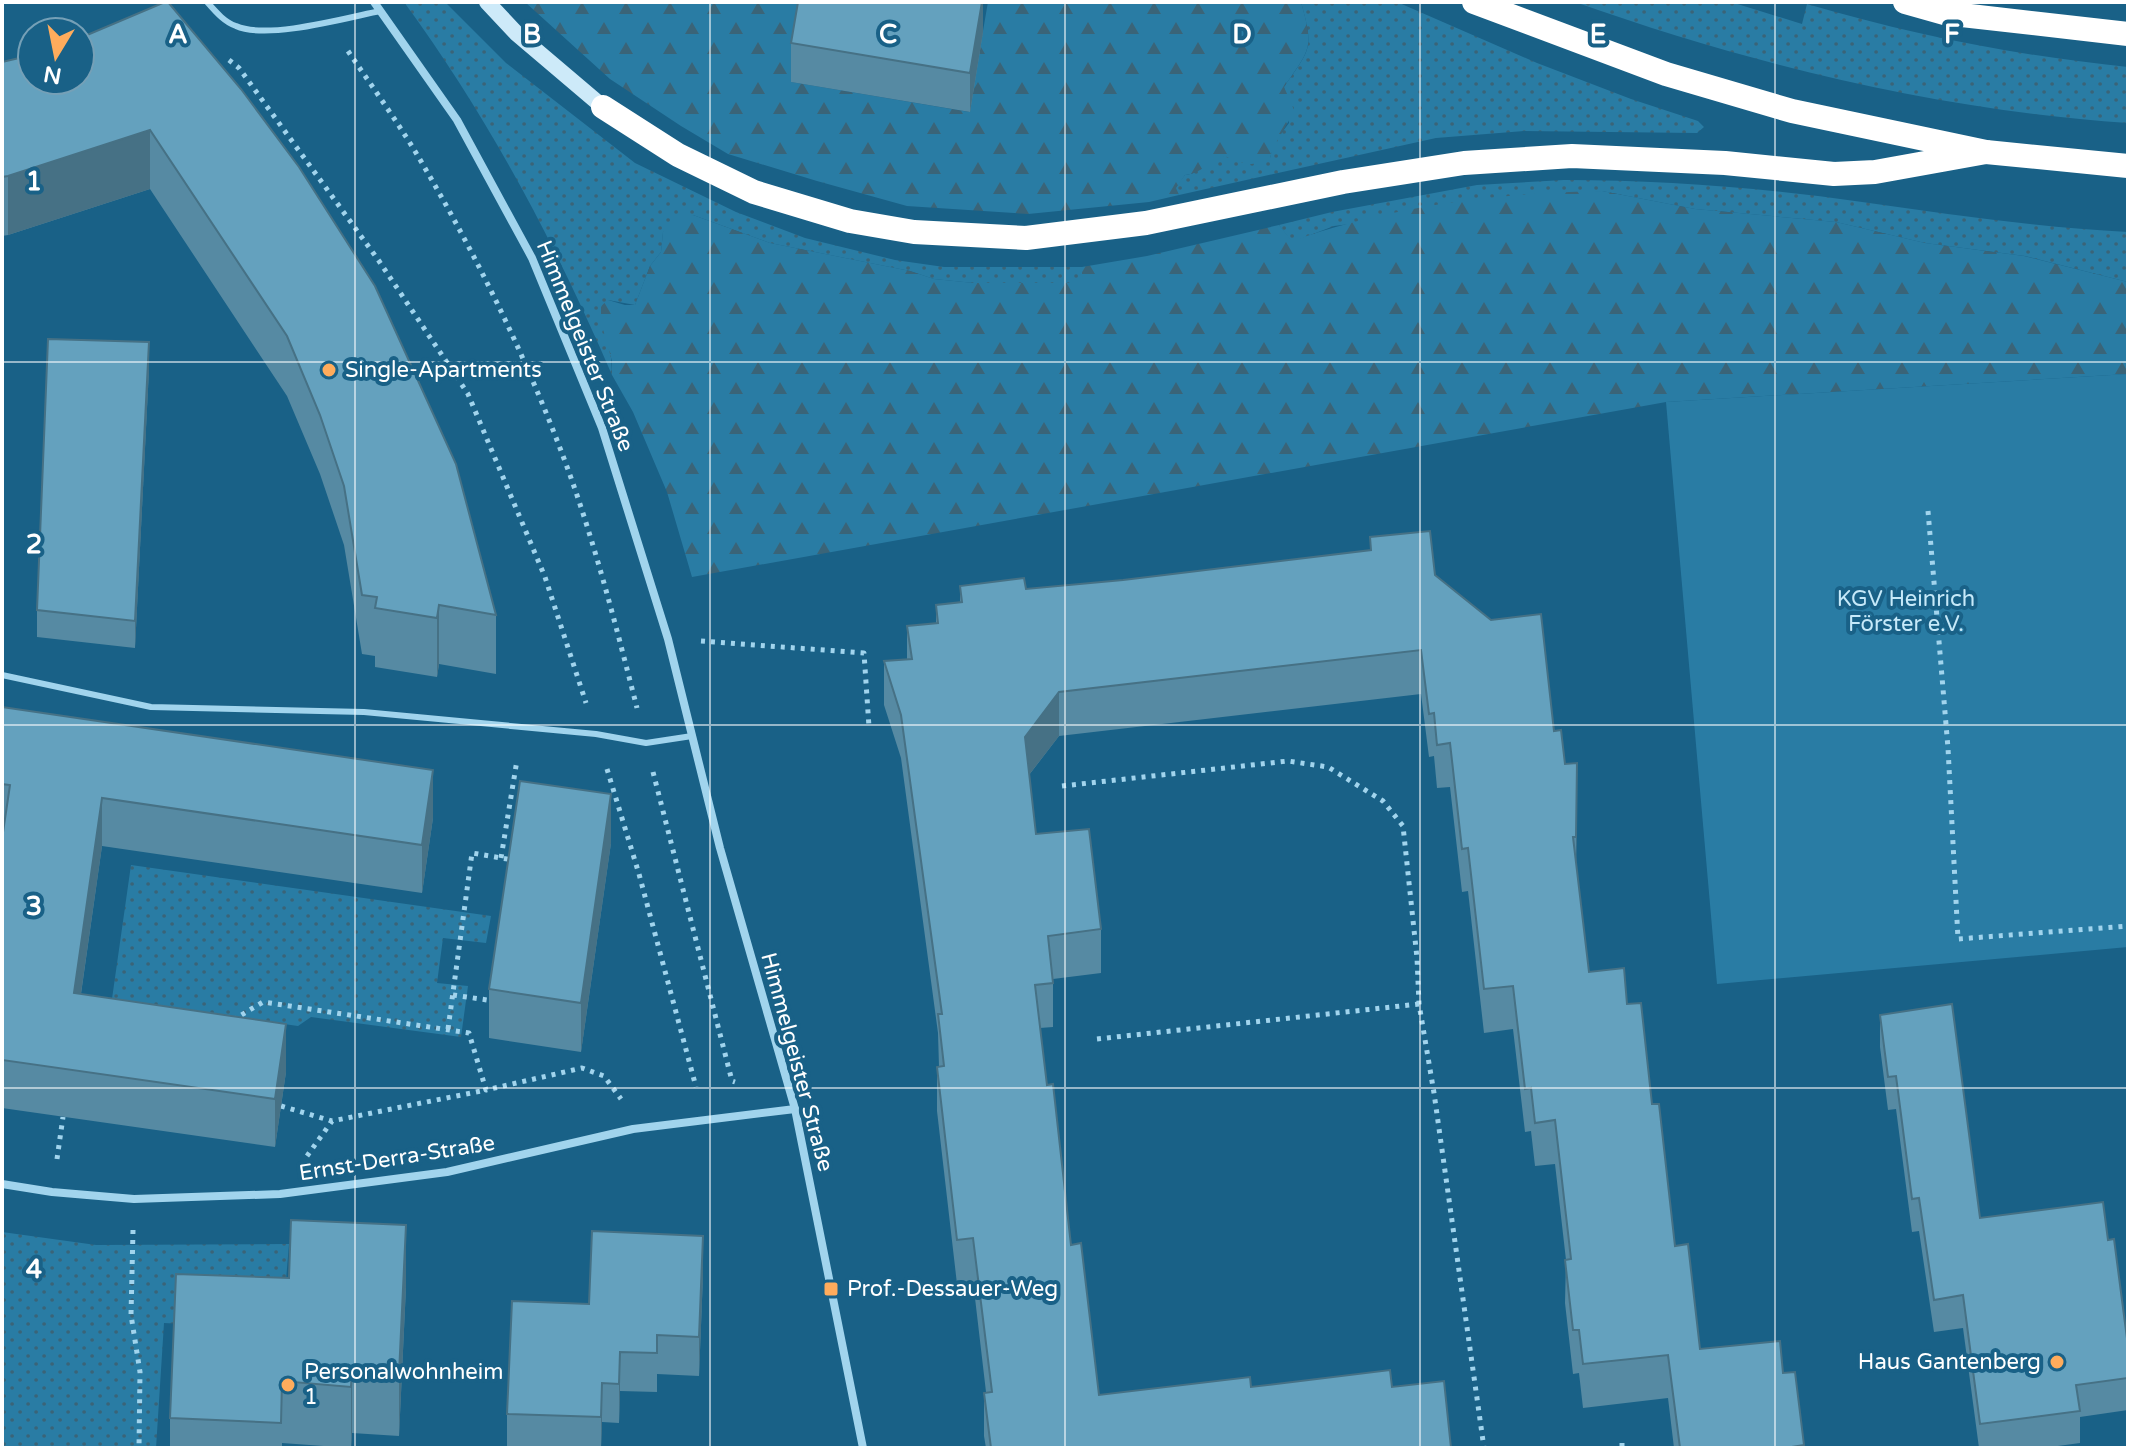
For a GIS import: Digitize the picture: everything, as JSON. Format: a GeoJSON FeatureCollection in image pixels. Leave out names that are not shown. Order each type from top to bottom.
{"type":"FeatureCollection","features":[{"type":"Feature","properties":{"kind":"highway"},"geometry":{"type":"LineString","coordinates":[[1474,2],[1666,74],[1792,111],[1986,152],[2128,166]]}},
{"type":"Feature","properties":{"kind":"highway"},"geometry":{"type":"LineString","coordinates":[[1905,2],[1944,13],[2128,34]]}},
{"type":"Feature","properties":{"kind":"highway"},"geometry":{"type":"LineString","coordinates":[[603,107],[678,155],[754,192],[863,224],[914,232],[1026,238],[1146,223],[1343,182],[1464,163],[1572,156],[1725,163],[1834,174],[1875,172],[1986,152]]}},
{"type":"Feature","properties":{"kind":"street","name":"Himmelgeister Straße"},"geometry":{"type":"LineString","coordinates":[[374,2],[457,120],[532,258],[602,428],[668,639],[720,848],[795,1109],[863,1448]]}},
{"type":"Feature","properties":{"kind":"street"},"geometry":{"type":"LineString","coordinates":[[487,2],[517,34],[603,107]]}},
{"type":"Feature","properties":{"kind":"street","name":"Ernst-Derra-Straße"},"geometry":{"type":"LineString","coordinates":[[2,1184],[134,1199],[280,1194],[447,1172],[633,1129],[795,1109]]}},
{"type":"Feature","properties":{"kind":"lane"},"geometry":{"type":"LineString","coordinates":[[207,2],[236,27],[261,30],[380,11]]}},
{"type":"Feature","properties":{"kind":"lane"},"geometry":{"type":"LineString","coordinates":[[2,675],[151,707],[364,712],[596,734],[646,743],[692,736]]}},
{"type":"Feature","properties":{"kind":"path"},"geometry":{"type":"LineString","coordinates":[[328,21],[421,161],[486,280],[570,475],[608,597],[732,1081],[795,1109]]}},
{"type":"Feature","properties":{"kind":"path"},"geometry":{"type":"LineString","coordinates":[[219,52],[239,68],[379,261],[468,394],[545,577],[639,874],[704,1120]]}},
{"type":"Feature","properties":{"kind":"path"},"geometry":{"type":"LineString","coordinates":[[1928,511],[1948,748],[1958,939],[2128,926]]}},
{"type":"Feature","properties":{"kind":"path"},"geometry":{"type":"LineString","coordinates":[[668,639],[864,653],[869,727]]}},
{"type":"Feature","properties":{"kind":"path"},"geometry":{"type":"LineString","coordinates":[[501,858],[523,727]]}},
{"type":"Feature","properties":{"kind":"path"},"geometry":{"type":"LineString","coordinates":[[1062,786],[1288,761],[1328,767],[1383,801],[1403,826],[1419,1004],[1484,1448]]}},
{"type":"Feature","properties":{"kind":"path"},"geometry":{"type":"LineString","coordinates":[[448,1029],[472,853],[515,860]]}},
{"type":"Feature","properties":{"kind":"path"},"geometry":{"type":"LineString","coordinates":[[453,995],[495,1002]]}},
{"type":"Feature","properties":{"kind":"path"},"geometry":{"type":"LineString","coordinates":[[228,1023],[263,1002],[469,1033],[486,1090]]}},
{"type":"Feature","properties":{"kind":"path"},"geometry":{"type":"LineString","coordinates":[[1097,1039],[1419,1004]]}},
{"type":"Feature","properties":{"kind":"path"},"geometry":{"type":"LineString","coordinates":[[281,1106],[332,1121],[582,1068],[604,1076],[620,1095],[633,1129]]}},
{"type":"Feature","properties":{"kind":"path"},"geometry":{"type":"LineString","coordinates":[[52,1192],[63,1117]]}},
{"type":"Feature","properties":{"kind":"path"},"geometry":{"type":"LineString","coordinates":[[134,1199],[131,1315],[140,1372],[139,1448]]}},
{"type":"Feature","properties":{"kind":"green space"},"geometry":{"type":"Polygon","coordinates":[[[404,2],[445,2],[506,63],[635,163],[736,212],[805,238],[895,260],[944,267],[1082,267],[1083,283],[974,283],[934,279],[910,271],[770,243],[693,215],[663,232],[661,252],[650,266],[635,305],[608,300],[612,375],[567,277],[518,182],[464,91],[404,2]]]}},
{"type":"Feature","properties":{"kind":"green space"},"geometry":{"type":"Polygon","coordinates":[[[525,2],[804,2],[791,82],[969,112],[988,2],[1301,2],[1308,29],[1308,47],[1284,87],[1294,110],[1270,158],[1248,164],[1225,156],[1185,175],[1176,188],[1179,195],[1149,202],[1028,214],[907,206],[728,154],[610,79],[525,2]]]}},
{"type":"Feature","properties":{"kind":"green space"},"geometry":{"type":"Polygon","coordinates":[[[1301,2],[1397,2],[1537,63],[1698,121],[1704,127],[1697,133],[1524,131],[1436,138],[1179,195],[1175,188],[1185,175],[1218,158],[1235,155],[1270,158],[1274,143],[1289,123],[1284,87],[1308,48],[1308,30],[1301,2]]]}},
{"type":"Feature","properties":{"kind":"green space"},"geometry":{"type":"Polygon","coordinates":[[[1575,2],[1731,2],[1802,24],[1807,4],[1966,43],[2128,67],[2128,123],[1987,107],[1847,81],[1710,46],[1575,2]]]}},
{"type":"Feature","properties":{"kind":"green space"},"geometry":{"type":"Polygon","coordinates":[[[1564,180],[1639,181],[1751,189],[2028,224],[2128,232],[2128,282],[2025,256],[1925,243],[1836,222],[1695,209],[1602,191],[1334,226],[1292,242],[1279,225],[1477,185],[1564,180]]]}},
{"type":"Feature","properties":{"kind":"green space"},"geometry":{"type":"Polygon","coordinates":[[[1602,191],[1695,209],[1836,222],[1925,243],[2024,256],[2128,282],[2128,374],[1666,402],[692,577],[667,492],[633,412],[612,375],[612,361],[601,322],[601,306],[608,300],[635,305],[650,266],[661,252],[663,232],[673,217],[693,215],[770,243],[910,271],[934,279],[974,283],[1082,283],[1082,267],[1147,256],[1279,225],[1292,241],[1406,210],[1484,198],[1602,191]]]}},
{"type":"Feature","properties":{"kind":"green space","name":"KGV Heinrich Förster e.V."},"geometry":{"type":"Polygon","coordinates":[[[2128,374],[2128,947],[1717,984],[1666,402],[2128,374]]]}},
{"type":"Feature","properties":{"kind":"green space"},"geometry":{"type":"Polygon","coordinates":[[[131,865],[491,916],[486,943],[443,938],[437,983],[468,986],[461,1037],[311,1017],[298,1026],[201,1012],[110,1013],[131,865]]]}},
{"type":"Feature","properties":{"kind":"green space"},"geometry":{"type":"Polygon","coordinates":[[[2,1232],[96,1245],[289,1244],[282,1329],[164,1323],[156,1448],[2,1448],[2,1232]]]}},
{"type":"Feature","properties":{"kind":"building","name":"Single-Apartments"},"geometry":{"type":"Polygon","coordinates":[[[168,2],[241,89],[299,167],[375,286],[456,464],[496,615],[439,605],[437,618],[375,608],[377,597],[362,595],[344,486],[320,415],[287,336],[150,130],[2,177],[2,62],[16,59],[16,96],[96,96],[96,31],[168,2]]]}},
{"type":"Feature","properties":{"kind":"building"},"geometry":{"type":"Polygon","coordinates":[[[798,2],[982,2],[970,73],[791,43],[798,2]]]}},
{"type":"Feature","properties":{"kind":"building"},"geometry":{"type":"Polygon","coordinates":[[[48,339],[149,342],[135,621],[37,610],[48,339]]]}},
{"type":"Feature","properties":{"kind":"building"},"geometry":{"type":"Polygon","coordinates":[[[1430,531],[1435,575],[1491,620],[1541,614],[1554,731],[1561,730],[1565,764],[1577,763],[1576,837],[1573,837],[1589,972],[1624,968],[1627,1004],[1641,1003],[1652,1104],[1659,1104],[1675,1246],[1688,1244],[1700,1349],[1780,1341],[1783,1373],[1795,1372],[1804,1445],[1791,1448],[1680,1448],[1668,1355],[1583,1364],[1579,1330],[1573,1330],[1565,1260],[1571,1259],[1555,1120],[1535,1123],[1531,1088],[1525,1089],[1513,986],[1484,989],[1468,848],[1462,849],[1450,743],[1437,745],[1434,713],[1429,714],[1421,650],[1059,692],[1025,737],[1036,834],[1089,829],[1101,929],[1048,936],[1053,983],[1035,985],[1047,1085],[1053,1084],[1071,1245],[1081,1243],[1099,1395],[1250,1377],[1251,1387],[1390,1370],[1392,1387],[1444,1381],[1451,1448],[991,1448],[984,1393],[992,1392],[973,1238],[957,1240],[937,1067],[944,1066],[938,1014],[942,1014],[901,715],[884,661],[912,659],[907,626],[938,623],[936,605],[962,602],[960,586],[1024,578],[1026,589],[1123,580],[1371,550],[1370,537],[1430,531]]]}},
{"type":"Feature","properties":{"kind":"building"},"geometry":{"type":"Polygon","coordinates":[[[2,707],[433,770],[422,845],[102,798],[74,993],[286,1024],[275,1099],[2,1060],[2,839],[10,785],[2,784],[2,707]]]}},
{"type":"Feature","properties":{"kind":"building"},"geometry":{"type":"Polygon","coordinates":[[[520,781],[611,794],[581,1003],[489,989],[520,781]]]}},
{"type":"Feature","properties":{"kind":"building"},"geometry":{"type":"Polygon","coordinates":[[[1952,1004],[1980,1218],[2103,1202],[2108,1240],[2114,1239],[2128,1346],[2128,1378],[2076,1385],[2080,1411],[1980,1424],[1963,1295],[1934,1300],[1919,1198],[1912,1199],[1896,1076],[1888,1077],[1880,1015],[1952,1004]]]}},
{"type":"Feature","properties":{"kind":"building"},"geometry":{"type":"Polygon","coordinates":[[[291,1220],[406,1225],[399,1374],[352,1371],[351,1387],[282,1381],[281,1423],[170,1418],[176,1274],[289,1278],[291,1220]]]}},
{"type":"Feature","properties":{"kind":"building"},"geometry":{"type":"Polygon","coordinates":[[[592,1231],[703,1236],[699,1337],[657,1335],[657,1353],[620,1352],[619,1384],[602,1383],[601,1417],[507,1414],[512,1301],[589,1304],[592,1231]]]}},
{"type":"Feature","properties":{"kind":"place","name":"Single-Apartments"},"geometry":{"type":"Point","coordinates":[329,370]}},
{"type":"Feature","properties":{"kind":"place","name":"Prof.-Dessauer-Weg"},"geometry":{"type":"Point","coordinates":[831,1289]}},
{"type":"Feature","properties":{"kind":"place","name":"Haus Gantenberg"},"geometry":{"type":"Point","coordinates":[2057,1362]}},
{"type":"Feature","properties":{"kind":"place","name":"Personalwohnheim 1"},"geometry":{"type":"Point","coordinates":[288,1385]}}]}
